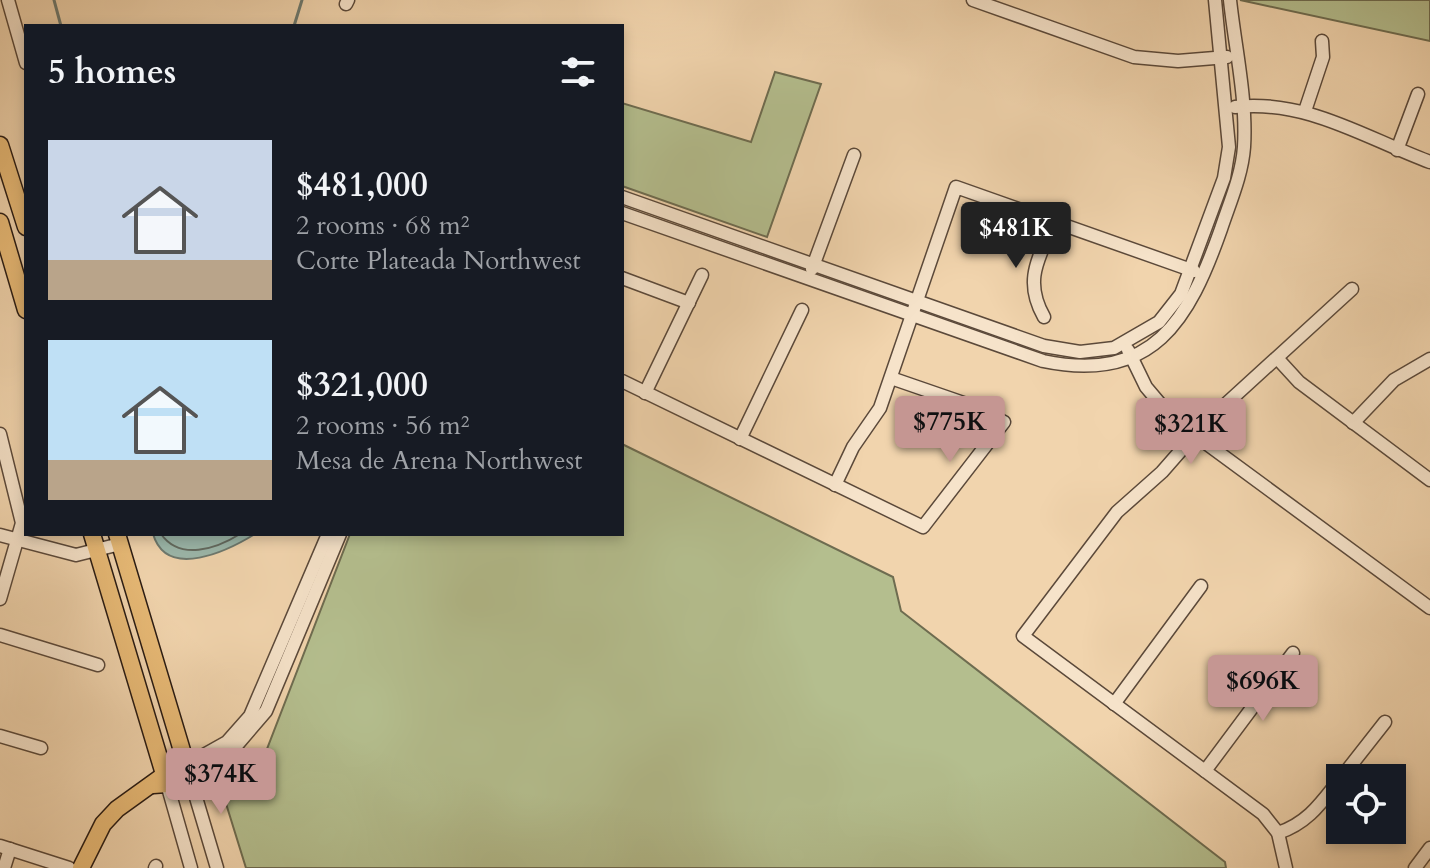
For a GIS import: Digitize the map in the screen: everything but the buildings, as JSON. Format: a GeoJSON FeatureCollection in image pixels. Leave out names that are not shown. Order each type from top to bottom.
{"type":"FeatureCollection","features":[{"type":"Feature","properties":{"kind":"main road"},"geometry":{"type":"LineString","coordinates":[[0,145],[4,171],[24,222]]}},
{"type":"Feature","properties":{"kind":"main road"},"geometry":{"type":"LineString","coordinates":[[0,222],[24,303]]}},
{"type":"Feature","properties":{"kind":"main road"},"geometry":{"type":"LineString","coordinates":[[93,536],[161,781]]}},
{"type":"Feature","properties":{"kind":"main road"},"geometry":{"type":"LineString","coordinates":[[81,868],[103,824],[133,797],[188,770],[118,539]]}},
{"type":"Feature","properties":{"kind":"street"},"geometry":{"type":"LineString","coordinates":[[8,0],[24,56]]}},
{"type":"Feature","properties":{"kind":"street"},"geometry":{"type":"LineString","coordinates":[[973,0],[1134,57],[1178,61],[1236,56]]}},
{"type":"Feature","properties":{"kind":"street"},"geometry":{"type":"LineString","coordinates":[[624,214],[1056,364],[1096,365],[1131,357],[1175,324],[1197,295],[1242,162],[1235,106],[1222,57],[1215,0]]}},
{"type":"Feature","properties":{"kind":"street"},"geometry":{"type":"LineString","coordinates":[[624,198],[1061,351],[1097,350],[1125,343],[1159,322],[1181,294],[1224,178],[1235,106],[1236,56],[1230,0]]}},
{"type":"Feature","properties":{"kind":"street"},"geometry":{"type":"LineString","coordinates":[[1305,111],[1323,57],[1322,41]]}},
{"type":"Feature","properties":{"kind":"street"},"geometry":{"type":"LineString","coordinates":[[1397,150],[1418,94]]}},
{"type":"Feature","properties":{"kind":"street"},"geometry":{"type":"LineString","coordinates":[[1235,106],[1305,111],[1333,119],[1397,150],[1430,162]]}},
{"type":"Feature","properties":{"kind":"street"},"geometry":{"type":"LineString","coordinates":[[808,279],[854,155]]}},
{"type":"Feature","properties":{"kind":"street"},"geometry":{"type":"LineString","coordinates":[[835,485],[853,447],[880,408],[956,187],[1205,275]]}},
{"type":"Feature","properties":{"kind":"street"},"geometry":{"type":"LineString","coordinates":[[1044,317],[1033,298],[1033,276],[1054,222]]}},
{"type":"Feature","properties":{"kind":"street"},"geometry":{"type":"LineString","coordinates":[[645,393],[702,275]]}},
{"type":"Feature","properties":{"kind":"street"},"geometry":{"type":"LineString","coordinates":[[624,279],[689,303]]}},
{"type":"Feature","properties":{"kind":"street"},"geometry":{"type":"LineString","coordinates":[[1286,868],[1278,833],[1263,814],[1023,636],[1117,512],[1352,289]]}},
{"type":"Feature","properties":{"kind":"street"},"geometry":{"type":"LineString","coordinates":[[740,439],[802,310]]}},
{"type":"Feature","properties":{"kind":"street"},"geometry":{"type":"LineString","coordinates":[[1125,343],[1154,398],[1194,436],[1430,608]]}},
{"type":"Feature","properties":{"kind":"street"},"geometry":{"type":"LineString","coordinates":[[1277,358],[1299,382],[1430,480]]}},
{"type":"Feature","properties":{"kind":"street"},"geometry":{"type":"LineString","coordinates":[[1353,423],[1394,380],[1430,359]]}},
{"type":"Feature","properties":{"kind":"street"},"geometry":{"type":"LineString","coordinates":[[624,382],[923,527],[1004,422],[978,408],[891,378]]}},
{"type":"Feature","properties":{"kind":"street"},"geometry":{"type":"LineString","coordinates":[[0,434],[21,512],[17,540],[0,599]]}},
{"type":"Feature","properties":{"kind":"street"},"geometry":{"type":"LineString","coordinates":[[0,535],[65,554],[97,551],[118,539]]}},
{"type":"Feature","properties":{"kind":"street"},"geometry":{"type":"LineString","coordinates":[[188,770],[227,742],[250,716],[327,536]]}},
{"type":"Feature","properties":{"kind":"street"},"geometry":{"type":"LineString","coordinates":[[188,770],[236,746],[266,711],[339,536]]}},
{"type":"Feature","properties":{"kind":"street"},"geometry":{"type":"LineString","coordinates":[[1114,704],[1201,586]]}},
{"type":"Feature","properties":{"kind":"street"},"geometry":{"type":"LineString","coordinates":[[0,635],[98,665]]}},
{"type":"Feature","properties":{"kind":"street"},"geometry":{"type":"LineString","coordinates":[[1205,771],[1293,653]]}},
{"type":"Feature","properties":{"kind":"street"},"geometry":{"type":"LineString","coordinates":[[1351,764],[1385,722]]}},
{"type":"Feature","properties":{"kind":"street"},"geometry":{"type":"LineString","coordinates":[[0,736],[41,748]]}},
{"type":"Feature","properties":{"kind":"street"},"geometry":{"type":"LineString","coordinates":[[188,770],[217,868]]}},
{"type":"Feature","properties":{"kind":"street"},"geometry":{"type":"LineString","coordinates":[[161,781],[191,868]]}},
{"type":"Feature","properties":{"kind":"street"},"geometry":{"type":"LineString","coordinates":[[1278,833],[1295,827],[1311,816],[1326,796]]}},
{"type":"Feature","properties":{"kind":"street"},"geometry":{"type":"LineString","coordinates":[[4,868],[5,848],[69,868]]}},
{"type":"Feature","properties":{"kind":"street"},"geometry":{"type":"LineString","coordinates":[[1415,868],[1430,848]]}},
{"type":"Feature","properties":{"kind":"green space"},"geometry":{"type":"Polygon","coordinates":[[[1240,0],[1430,0],[1430,41],[1240,0]]]}},
{"type":"Feature","properties":{"kind":"green space"},"geometry":{"type":"Polygon","coordinates":[[[775,72],[821,84],[767,237],[624,187],[624,104],[751,142],[775,72]]]}},
{"type":"Feature","properties":{"kind":"green space"},"geometry":{"type":"Polygon","coordinates":[[[624,445],[893,577],[901,611],[1225,862],[1226,868],[246,868],[219,781],[265,754],[349,536],[624,536],[624,445]]]}},
{"type":"Feature","properties":{"kind":"water"},"geometry":{"type":"Polygon","coordinates":[[[154,536],[251,536],[200,558],[171,556],[160,548],[154,536]]]}},
{"type":"Feature","properties":{"kind":"waterway"},"geometry":{"type":"LineString","coordinates":[[54,0],[60,24]]}},
{"type":"Feature","properties":{"kind":"waterway"},"geometry":{"type":"LineString","coordinates":[[295,24],[302,0]]}}]}
